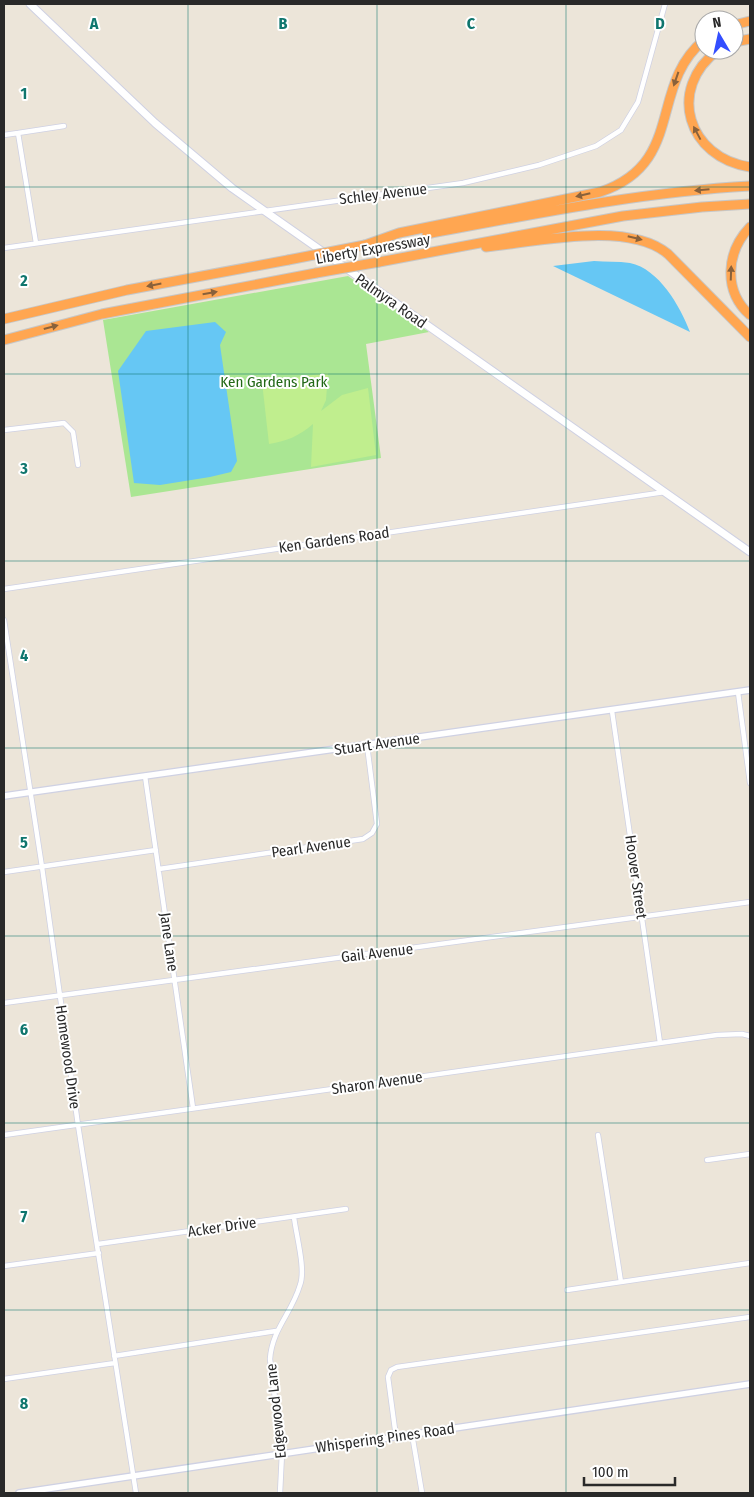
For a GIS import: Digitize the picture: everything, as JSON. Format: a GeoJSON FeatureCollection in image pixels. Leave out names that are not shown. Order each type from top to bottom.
{"type":"FeatureCollection","features":[{"type":"Feature","properties":{"kind":"highway"},"geometry":{"type":"LineString","coordinates":[[523,212],[608,189],[623,182],[636,172],[647,160],[658,141],[682,65],[694,49]]}},
{"type":"Feature","properties":{"kind":"highway"},"geometry":{"type":"LineString","coordinates":[[707,60],[694,78],[689,99],[692,121],[697,134],[711,151],[730,162],[750,167]]}},
{"type":"Feature","properties":{"kind":"highway"},"geometry":{"type":"LineString","coordinates":[[523,212],[668,193],[750,186]]}},
{"type":"Feature","properties":{"kind":"highway"},"geometry":{"type":"LineString","coordinates":[[534,237],[632,215],[750,204]]}},
{"type":"Feature","properties":{"kind":"highway","name":"Liberty Expressway"},"geometry":{"type":"LineString","coordinates":[[4,319],[127,290],[365,245],[403,235],[523,212]]}},
{"type":"Feature","properties":{"kind":"highway"},"geometry":{"type":"LineString","coordinates":[[750,227],[738,243],[730,272],[736,297],[750,315]]}},
{"type":"Feature","properties":{"kind":"highway"},"geometry":{"type":"LineString","coordinates":[[534,237],[614,234],[651,242],[668,254],[750,337]]}},
{"type":"Feature","properties":{"kind":"highway","name":"Liberty Expressway"},"geometry":{"type":"LineString","coordinates":[[4,340],[102,314],[424,253],[534,237]]}},
{"type":"Feature","properties":{"kind":"main road","name":"Palmyra Road"},"geometry":{"type":"LineString","coordinates":[[30,4],[154,123],[232,188],[750,552]]}},
{"type":"Feature","properties":{"kind":"street","name":"Schley Avenue"},"geometry":{"type":"LineString","coordinates":[[4,248],[264,210],[463,184],[548,162],[606,141],[625,126],[638,102],[665,4]]}},
{"type":"Feature","properties":{"kind":"street"},"geometry":{"type":"LineString","coordinates":[[4,134],[64,126]]}},
{"type":"Feature","properties":{"kind":"street"},"geometry":{"type":"LineString","coordinates":[[18,133],[36,243]]}},
{"type":"Feature","properties":{"kind":"street"},"geometry":{"type":"LineString","coordinates":[[4,430],[64,423],[73,432],[78,465]]}},
{"type":"Feature","properties":{"kind":"street","name":"Ken Gardens Road"},"geometry":{"type":"LineString","coordinates":[[4,589],[665,492]]}},
{"type":"Feature","properties":{"kind":"street","name":"Homewood Drive"},"geometry":{"type":"LineString","coordinates":[[4,620],[42,867],[78,1125],[136,1493]]}},
{"type":"Feature","properties":{"kind":"street","name":"Stuart Avenue"},"geometry":{"type":"LineString","coordinates":[[4,796],[750,690]]}},
{"type":"Feature","properties":{"kind":"street"},"geometry":{"type":"LineString","coordinates":[[738,692],[750,783]]}},
{"type":"Feature","properties":{"kind":"street","name":"Hoover Street"},"geometry":{"type":"LineString","coordinates":[[612,711],[660,1043]]}},
{"type":"Feature","properties":{"kind":"street","name":"Pearl Avenue"},"geometry":{"type":"LineString","coordinates":[[159,869],[363,839],[372,833],[377,824],[367,745]]}},
{"type":"Feature","properties":{"kind":"street","name":"Jane Lane"},"geometry":{"type":"LineString","coordinates":[[145,776],[193,1108]]}},
{"type":"Feature","properties":{"kind":"street"},"geometry":{"type":"LineString","coordinates":[[4,872],[156,850]]}},
{"type":"Feature","properties":{"kind":"street","name":"Gail Avenue"},"geometry":{"type":"LineString","coordinates":[[4,1003],[174,979],[459,943],[750,902]]}},
{"type":"Feature","properties":{"kind":"street","name":"Sharon Avenue"},"geometry":{"type":"LineString","coordinates":[[4,1135],[717,1035],[750,1036]]}},
{"type":"Feature","properties":{"kind":"street"},"geometry":{"type":"LineString","coordinates":[[598,1135],[622,1282]]}},
{"type":"Feature","properties":{"kind":"street"},"geometry":{"type":"LineString","coordinates":[[707,1160],[750,1154]]}},
{"type":"Feature","properties":{"kind":"street","name":"Acker Drive"},"geometry":{"type":"LineString","coordinates":[[98,1244],[346,1208]]}},
{"type":"Feature","properties":{"kind":"street","name":"Edgewood Lane"},"geometry":{"type":"LineString","coordinates":[[280,1493],[282,1453],[270,1359],[276,1332],[301,1284],[301,1268],[294,1217]]}},
{"type":"Feature","properties":{"kind":"street"},"geometry":{"type":"LineString","coordinates":[[4,1266],[99,1254]]}},
{"type":"Feature","properties":{"kind":"street"},"geometry":{"type":"LineString","coordinates":[[568,1290],[750,1263]]}},
{"type":"Feature","properties":{"kind":"street"},"geometry":{"type":"LineString","coordinates":[[396,1437],[388,1377],[391,1370],[398,1367],[750,1316]]}},
{"type":"Feature","properties":{"kind":"street"},"geometry":{"type":"LineString","coordinates":[[114,1356],[276,1332]]}},
{"type":"Feature","properties":{"kind":"street"},"geometry":{"type":"LineString","coordinates":[[4,1379],[115,1363]]}},
{"type":"Feature","properties":{"kind":"street","name":"Whispering Pines Road"},"geometry":{"type":"LineString","coordinates":[[19,1493],[750,1384]]}},
{"type":"Feature","properties":{"kind":"street"},"geometry":{"type":"LineString","coordinates":[[412,1434],[422,1493]]}},
{"type":"Feature","properties":{"kind":"green space","name":"Ken Gardens Park"},"geometry":{"type":"Polygon","coordinates":[[[348,276],[429,332],[366,344],[381,458],[131,497],[103,320],[348,276]]]}},
{"type":"Feature","properties":{"kind":"green space"},"geometry":{"type":"Polygon","coordinates":[[[328,373],[326,400],[321,411],[342,395],[368,388],[376,455],[311,467],[313,424],[303,432],[292,437],[269,444],[262,382],[328,373]]]}},
{"type":"Feature","properties":{"kind":"water"},"geometry":{"type":"Polygon","coordinates":[[[594,261],[630,263],[650,273],[674,300],[690,332],[553,266],[594,261]]]}},
{"type":"Feature","properties":{"kind":"water"},"geometry":{"type":"Polygon","coordinates":[[[215,322],[226,332],[220,345],[237,461],[231,472],[210,477],[160,485],[134,483],[118,371],[146,331],[215,322]]]}}]}
